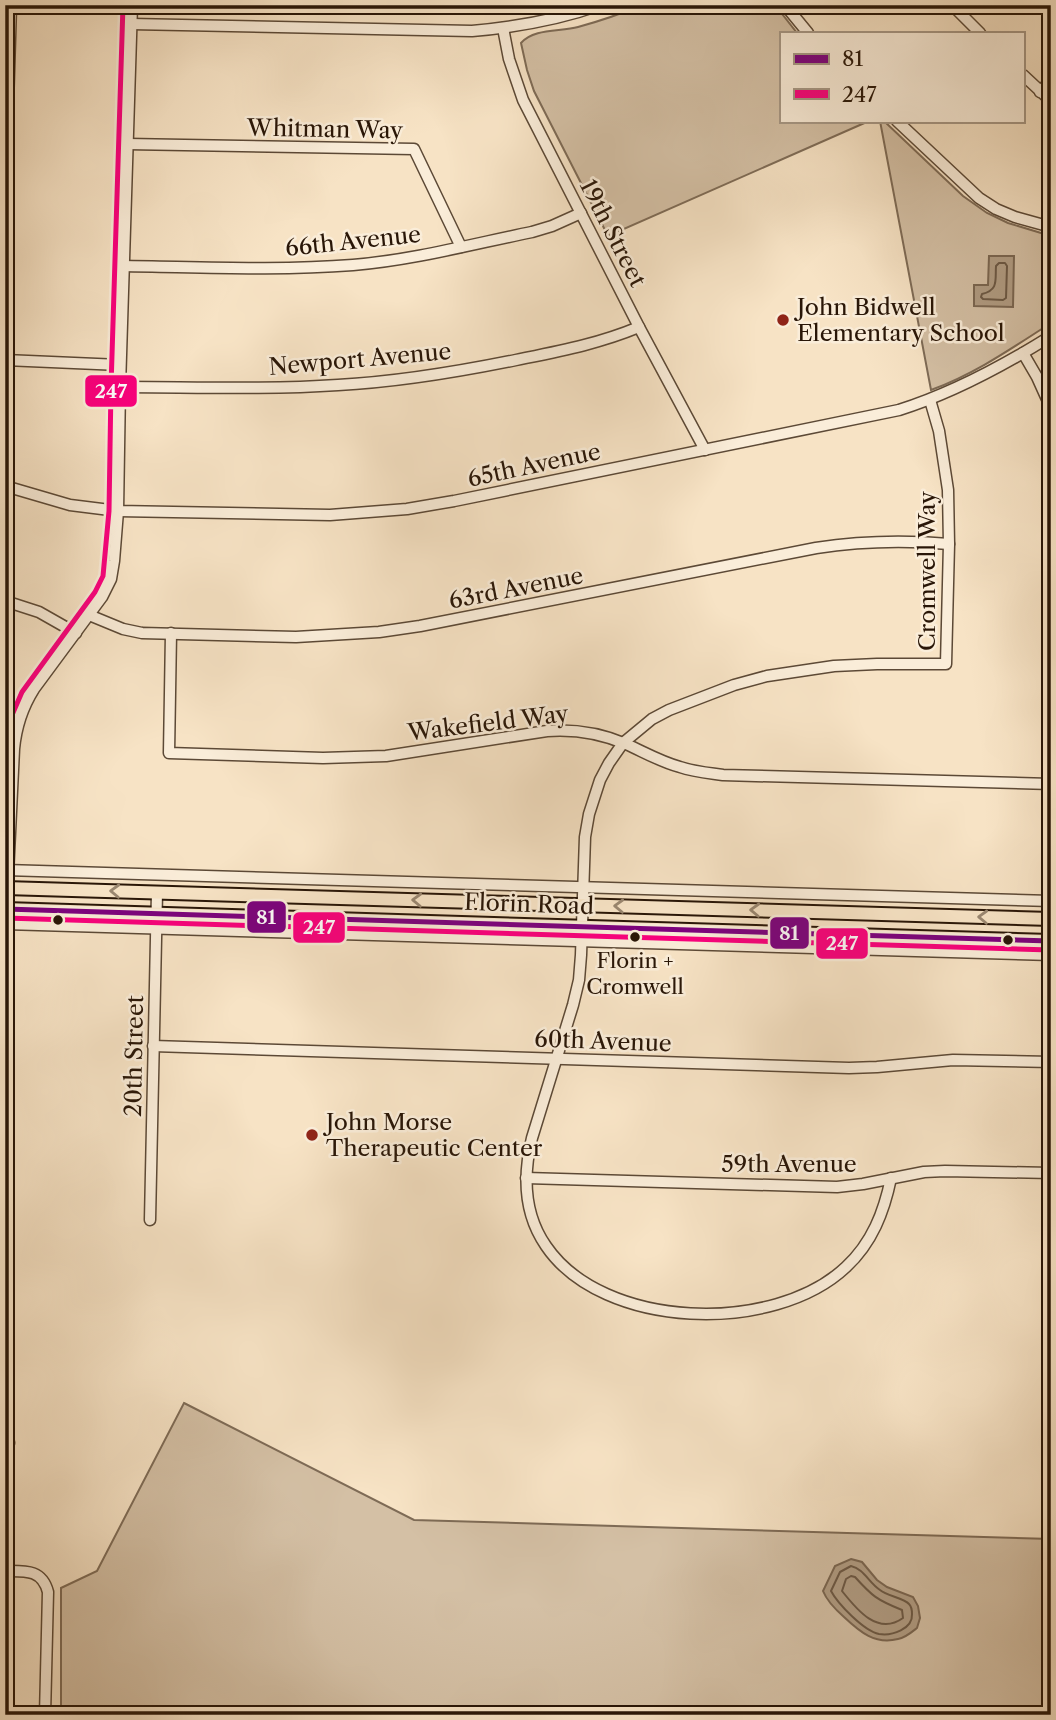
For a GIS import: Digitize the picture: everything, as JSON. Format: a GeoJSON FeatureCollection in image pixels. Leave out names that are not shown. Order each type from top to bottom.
{"type":"FeatureCollection","features":[{"type":"Feature","properties":{"kind":"main road","name":"Florin Road"},"geometry":{"type":"LineString","coordinates":[[6,888],[1051,919]]}},
{"type":"Feature","properties":{"kind":"main road","name":"Florin Road"},"geometry":{"type":"LineString","coordinates":[[6,909],[1051,941]]}},
{"type":"Feature","properties":{"kind":"street"},"geometry":{"type":"LineString","coordinates":[[5,203],[11,5]]}},
{"type":"Feature","properties":{"kind":"street"},"geometry":{"type":"LineString","coordinates":[[5,937],[10,749],[19,717],[26,701],[102,597],[111,579],[114,561],[118,511],[132,5]]}},
{"type":"Feature","properties":{"kind":"street"},"geometry":{"type":"LineString","coordinates":[[131,24],[451,31],[503,28],[550,21],[600,5]]}},
{"type":"Feature","properties":{"kind":"street"},"geometry":{"type":"LineString","coordinates":[[785,5],[807,32]]}},
{"type":"Feature","properties":{"kind":"street"},"geometry":{"type":"LineString","coordinates":[[952,5],[979,32]]}},
{"type":"Feature","properties":{"kind":"street","name":"19th Street"},"geometry":{"type":"LineString","coordinates":[[503,28],[509,59],[523,100],[705,450]]}},
{"type":"Feature","properties":{"kind":"street"},"geometry":{"type":"LineString","coordinates":[[1024,76],[1051,101]]}},
{"type":"Feature","properties":{"kind":"street"},"geometry":{"type":"LineString","coordinates":[[1040,92],[1051,80]]}},
{"type":"Feature","properties":{"kind":"street"},"geometry":{"type":"LineString","coordinates":[[898,122],[979,198],[1015,217],[1051,227]]}},
{"type":"Feature","properties":{"kind":"street","name":"Whitman Way"},"geometry":{"type":"LineString","coordinates":[[127,144],[414,149],[461,247]]}},
{"type":"Feature","properties":{"kind":"street","name":"66th Avenue"},"geometry":{"type":"LineString","coordinates":[[123,266],[309,268],[355,265],[532,232],[581,213]]}},
{"type":"Feature","properties":{"kind":"street","name":"Newport Avenue"},"geometry":{"type":"LineString","coordinates":[[120,387],[300,387],[412,378],[467,370],[588,345],[639,327]]}},
{"type":"Feature","properties":{"kind":"street","name":"65th Avenue"},"geometry":{"type":"LineString","coordinates":[[5,486],[70,505],[118,511],[291,515],[369,513],[454,501],[899,410],[930,400],[1024,353],[1051,336]]}},
{"type":"Feature","properties":{"kind":"street"},"geometry":{"type":"LineString","coordinates":[[1024,353],[1051,408]]}},
{"type":"Feature","properties":{"kind":"street"},"geometry":{"type":"LineString","coordinates":[[5,360],[120,366]]}},
{"type":"Feature","properties":{"kind":"street","name":"Cromwell Way"},"geometry":{"type":"LineString","coordinates":[[891,1178],[883,1212],[872,1235],[859,1254],[835,1277],[807,1293],[776,1304],[742,1312],[708,1314],[673,1312],[639,1305],[607,1293],[574,1275],[553,1256],[539,1235],[529,1207],[526,1178],[530,1146],[579,980],[585,836],[589,814],[600,780],[623,743],[652,719],[669,710],[766,676],[834,666],[946,664],[948,490],[939,431],[930,400]]}},
{"type":"Feature","properties":{"kind":"street","name":"63rd Avenue"},"geometry":{"type":"LineString","coordinates":[[89,615],[123,629],[142,633],[296,637],[379,632],[826,546],[884,541],[949,544]]}},
{"type":"Feature","properties":{"kind":"street"},"geometry":{"type":"LineString","coordinates":[[5,601],[39,612],[76,633]]}},
{"type":"Feature","properties":{"kind":"street","name":"Wakefield Way"},"geometry":{"type":"LineString","coordinates":[[171,633],[169,753],[323,758],[386,756],[564,730],[600,735],[681,768],[723,775],[1051,784]]}},
{"type":"Feature","properties":{"kind":"street","name":"Florin Road"},"geometry":{"type":"LineString","coordinates":[[6,870],[1051,901]]}},
{"type":"Feature","properties":{"kind":"street","name":"20th Street"},"geometry":{"type":"LineString","coordinates":[[150,1220],[157,892]]}},
{"type":"Feature","properties":{"kind":"street","name":"Florin Road"},"geometry":{"type":"LineString","coordinates":[[5,924],[1051,955]]}},
{"type":"Feature","properties":{"kind":"street","name":"60th Avenue"},"geometry":{"type":"LineString","coordinates":[[153,1046],[849,1068],[930,1060],[1051,1062]]}},
{"type":"Feature","properties":{"kind":"street","name":"59th Avenue"},"geometry":{"type":"LineString","coordinates":[[526,1178],[819,1187],[863,1184],[924,1172],[1051,1173]]}},
{"type":"Feature","properties":{"kind":"street"},"geometry":{"type":"LineString","coordinates":[[5,1425],[7,1443]]}},
{"type":"Feature","properties":{"kind":"street"},"geometry":{"type":"LineString","coordinates":[[5,1571],[31,1572],[43,1579],[48,1592],[45,1715]]}},
{"type":"Feature","properties":{"kind":"shaded area"},"geometry":{"type":"Polygon","coordinates":[[[641,5],[775,5],[796,32],[780,32],[780,122],[867,122],[608,236],[534,91],[521,43],[533,35],[578,27],[641,5]]]}},
{"type":"Feature","properties":{"kind":"shaded area"},"geometry":{"type":"Polygon","coordinates":[[[880,122],[885,122],[963,196],[987,213],[1008,223],[1051,236],[1051,323],[978,368],[931,390],[880,122]]]}},
{"type":"Feature","properties":{"kind":"shaded area"},"geometry":{"type":"Polygon","coordinates":[[[184,1403],[414,1520],[1051,1539],[1051,1715],[61,1715],[61,1588],[97,1571],[184,1403]]]}},
{"type":"Feature","properties":{"kind":"water"},"geometry":{"type":"Polygon","coordinates":[[[989,256],[1014,256],[1013,307],[974,306],[974,285],[988,285],[989,256]]]}},
{"type":"Feature","properties":{"kind":"water"},"geometry":{"type":"Polygon","coordinates":[[[851,1559],[862,1562],[877,1580],[887,1587],[913,1597],[920,1618],[917,1628],[901,1638],[875,1639],[856,1628],[835,1608],[823,1591],[835,1566],[851,1559]]]}},
{"type":"Feature","properties":{"kind":"transit line","name":"247"},"geometry":{"type":"LineString","coordinates":[[5,749],[12,715],[22,692],[95,592],[103,576],[109,511],[123,5]]}},
{"type":"Feature","properties":{"kind":"transit line","name":"81"},"geometry":{"type":"LineString","coordinates":[[5,909],[1051,941]]}},
{"type":"Feature","properties":{"kind":"transit line","name":"247"},"geometry":{"type":"LineString","coordinates":[[5,918],[1051,950]]}},
{"type":"Feature","properties":{"kind":"place","name":"John Bidwell Elementary School"},"geometry":{"type":"Point","coordinates":[783,320]}},
{"type":"Feature","properties":{"kind":"place","name":"Florin + Cromwell"},"geometry":{"type":"Point","coordinates":[635,937]}},
{"type":"Feature","properties":{"kind":"place","name":"John Morse Therapeutic Center"},"geometry":{"type":"Point","coordinates":[312,1135]}}]}
